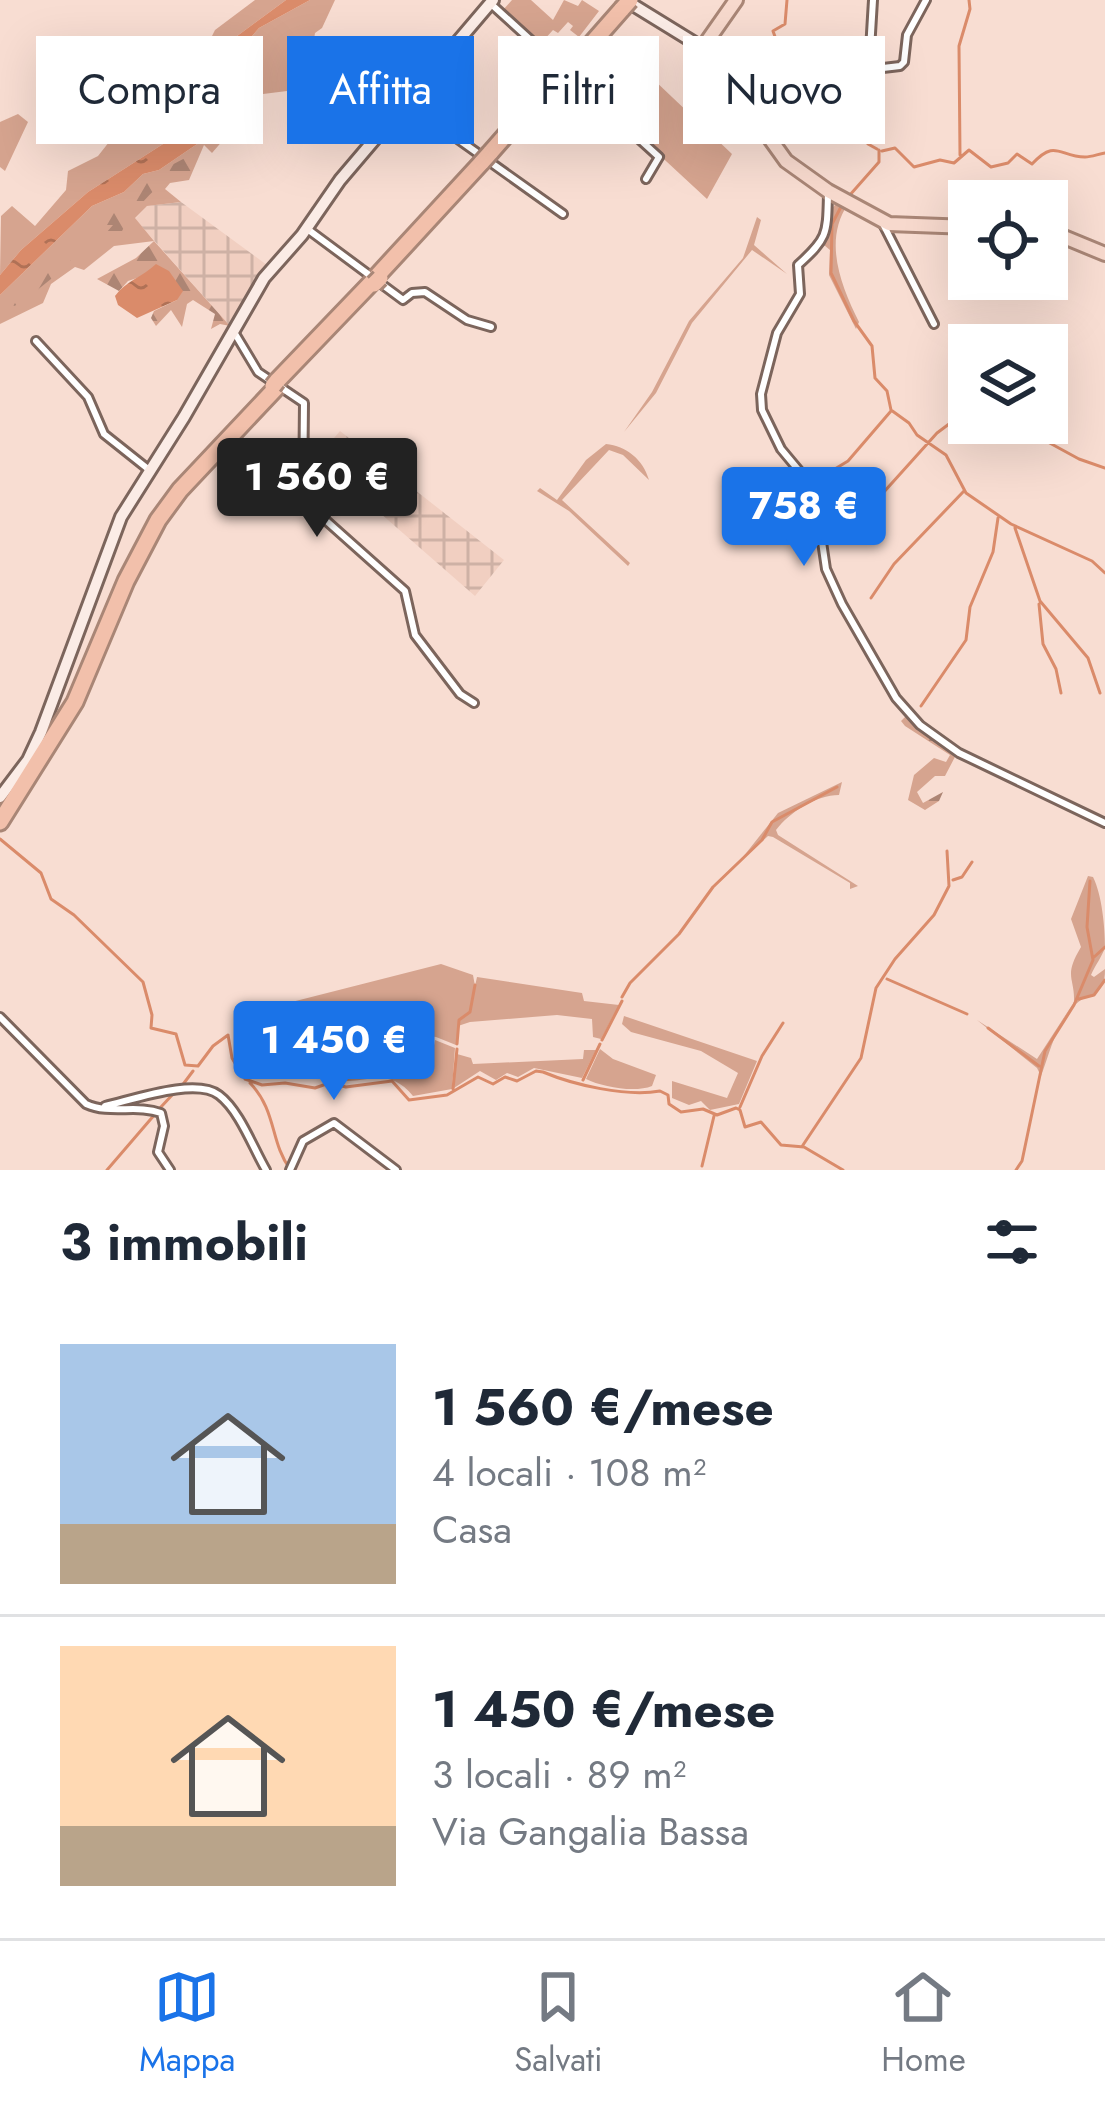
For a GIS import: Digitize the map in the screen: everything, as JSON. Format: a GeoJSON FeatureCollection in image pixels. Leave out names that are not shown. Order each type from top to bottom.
{"type":"FeatureCollection","features":[{"type":"Feature","properties":{"kind":"highway"},"geometry":{"type":"LineString","coordinates":[[0,819],[72,700],[123,580],[177,488],[376,280],[625,3]]}},
{"type":"Feature","properties":{"kind":"main road"},"geometry":{"type":"LineString","coordinates":[[718,36],[736,0]]}},
{"type":"Feature","properties":{"kind":"main road"},"geometry":{"type":"LineString","coordinates":[[462,36],[491,1]]}},
{"type":"Feature","properties":{"kind":"main road"},"geometry":{"type":"LineString","coordinates":[[625,3],[687,36]]}},
{"type":"Feature","properties":{"kind":"main road"},"geometry":{"type":"LineString","coordinates":[[0,796],[36,745],[121,517],[148,469],[184,417],[264,278],[370,144]]}},
{"type":"Feature","properties":{"kind":"main road"},"geometry":{"type":"LineString","coordinates":[[775,144],[786,161],[882,221],[948,226]]}},
{"type":"Feature","properties":{"kind":"main road"},"geometry":{"type":"LineString","coordinates":[[1068,239],[1105,254]]}},
{"type":"Feature","properties":{"kind":"street"},"geometry":{"type":"LineString","coordinates":[[871,36],[873,0]]}},
{"type":"Feature","properties":{"kind":"street"},"geometry":{"type":"LineString","coordinates":[[885,67],[903,64],[907,35],[926,0]]}},
{"type":"Feature","properties":{"kind":"street"},"geometry":{"type":"LineString","coordinates":[[491,1],[659,157],[646,179]]}},
{"type":"Feature","properties":{"kind":"street"},"geometry":{"type":"LineString","coordinates":[[465,144],[563,214]]}},
{"type":"Feature","properties":{"kind":"street"},"geometry":{"type":"LineString","coordinates":[[828,190],[825,238],[798,265],[800,293],[776,333],[760,400],[774,438],[802,473],[826,569],[896,698],[920,725],[959,753],[1105,823]]}},
{"type":"Feature","properties":{"kind":"street"},"geometry":{"type":"LineString","coordinates":[[882,221],[934,324]]}},
{"type":"Feature","properties":{"kind":"street"},"geometry":{"type":"LineString","coordinates":[[306,228],[403,300],[425,292],[466,320],[490,327]]}},
{"type":"Feature","properties":{"kind":"street"},"geometry":{"type":"LineString","coordinates":[[234,332],[258,372],[304,403],[303,500],[405,591],[415,635],[460,694],[474,703]]}},
{"type":"Feature","properties":{"kind":"street"},"geometry":{"type":"LineString","coordinates":[[37,341],[95,406],[97,424],[104,434],[148,469]]}},
{"type":"Feature","properties":{"kind":"street"},"geometry":{"type":"LineString","coordinates":[[0,1017],[86,1104],[161,1113],[164,1121],[158,1152],[170,1170]]}},
{"type":"Feature","properties":{"kind":"street"},"geometry":{"type":"LineString","coordinates":[[98,1109],[201,1088],[220,1096],[266,1170]]}},
{"type":"Feature","properties":{"kind":"street"},"geometry":{"type":"LineString","coordinates":[[291,1168],[303,1141],[334,1124],[396,1170]]}},
{"type":"Feature","properties":{"kind":"shaded area"},"geometry":{"type":"Polygon","coordinates":[[[181,202],[267,265],[230,326],[135,219],[147,206],[181,202]]]}},
{"type":"Feature","properties":{"kind":"shaded area"},"geometry":{"type":"Polygon","coordinates":[[[340,431],[504,560],[475,596],[317,458],[340,431]]]}},
{"type":"Feature","properties":{"kind":"green space"},"geometry":{"type":"Polygon","coordinates":[[[255,0],[286,0],[237,36],[212,36],[255,0]]]}},
{"type":"Feature","properties":{"kind":"green space"},"geometry":{"type":"Polygon","coordinates":[[[310,0],[335,0],[315,36],[287,36],[287,91],[263,94],[263,36],[252,36],[310,0]]]}},
{"type":"Feature","properties":{"kind":"green space"},"geometry":{"type":"Polygon","coordinates":[[[316,0],[331,1],[307,36],[288,36],[293,31],[291,21],[304,17],[316,0]]]}},
{"type":"Feature","properties":{"kind":"green space"},"geometry":{"type":"Polygon","coordinates":[[[512,0],[531,0],[553,20],[564,0],[578,6],[582,0],[599,11],[580,36],[570,30],[573,26],[568,22],[558,33],[531,36],[503,10],[512,0]]]}},
{"type":"Feature","properties":{"kind":"green space"},"geometry":{"type":"Polygon","coordinates":[[[659,85],[683,107],[683,144],[721,144],[732,154],[707,199],[648,144],[659,144],[659,85]]]}},
{"type":"Feature","properties":{"kind":"green space"},"geometry":{"type":"Polygon","coordinates":[[[18,114],[28,122],[5,171],[0,167],[0,122],[18,114]]]}},
{"type":"Feature","properties":{"kind":"green space"},"geometry":{"type":"Polygon","coordinates":[[[107,144],[163,144],[88,192],[21,250],[0,275],[1,216],[12,206],[35,226],[66,190],[68,171],[98,156],[107,144]]]}},
{"type":"Feature","properties":{"kind":"green space"},"geometry":{"type":"Polygon","coordinates":[[[197,144],[220,144],[212,153],[204,145],[189,180],[170,183],[165,189],[181,202],[147,206],[135,218],[154,241],[114,246],[84,270],[75,267],[51,284],[43,303],[0,324],[0,295],[92,206],[124,192],[143,174],[159,170],[197,144]]]}},
{"type":"Feature","properties":{"kind":"green space"},"geometry":{"type":"Polygon","coordinates":[[[187,157],[192,171],[153,192],[120,236],[100,240],[113,225],[95,225],[90,220],[134,192],[145,179],[187,157]]]}},
{"type":"Feature","properties":{"kind":"green space"},"geometry":{"type":"Polygon","coordinates":[[[840,199],[848,204],[837,233],[837,263],[859,322],[856,329],[829,275],[830,250],[824,245],[829,212],[840,199]]]}},
{"type":"Feature","properties":{"kind":"green space"},"geometry":{"type":"Polygon","coordinates":[[[757,217],[761,220],[754,245],[787,274],[752,250],[692,323],[656,393],[624,432],[652,392],[689,321],[743,258],[757,217]]]}},
{"type":"Feature","properties":{"kind":"green space"},"geometry":{"type":"Polygon","coordinates":[[[154,241],[230,326],[211,329],[215,314],[193,300],[187,304],[182,327],[171,310],[156,326],[151,318],[154,311],[177,300],[143,276],[128,281],[119,291],[97,279],[136,258],[154,241]]]}},
{"type":"Feature","properties":{"kind":"green space"},"geometry":{"type":"Polygon","coordinates":[[[70,255],[71,263],[21,303],[14,306],[4,297],[44,259],[70,255]]]}},
{"type":"Feature","properties":{"kind":"green space"},"geometry":{"type":"Polygon","coordinates":[[[606,444],[633,455],[649,480],[623,455],[609,450],[562,500],[628,566],[569,511],[537,491],[540,488],[557,500],[586,460],[606,444]]]}},
{"type":"Feature","properties":{"kind":"green space"},"geometry":{"type":"Polygon","coordinates":[[[907,715],[957,753],[945,776],[935,776],[917,792],[923,803],[943,792],[925,810],[908,800],[914,775],[934,758],[946,762],[950,755],[905,726],[901,721],[907,715]]]}},
{"type":"Feature","properties":{"kind":"green space"},"geometry":{"type":"Polygon","coordinates":[[[842,782],[839,795],[804,806],[776,830],[858,886],[850,889],[850,883],[773,837],[768,836],[739,862],[778,813],[842,782]]]}},
{"type":"Feature","properties":{"kind":"green space"},"geometry":{"type":"Polygon","coordinates":[[[1088,876],[1093,877],[1099,893],[1105,940],[1091,975],[1105,969],[1104,979],[1100,990],[1076,1004],[1063,1020],[1041,1076],[977,1020],[1037,1059],[1074,1002],[1071,971],[1081,947],[1071,919],[1088,876]]]}},
{"type":"Feature","properties":{"kind":"green space"},"geometry":{"type":"Polygon","coordinates":[[[441,964],[473,975],[475,986],[477,977],[582,993],[584,1001],[619,1005],[601,1039],[593,1037],[592,1019],[557,1015],[470,1022],[458,1026],[456,1045],[436,1037],[300,1016],[300,1012],[284,1014],[276,1006],[441,964]]]}},
{"type":"Feature","properties":{"kind":"green space"},"geometry":{"type":"Polygon","coordinates":[[[624,1016],[757,1061],[739,1104],[710,1110],[701,1101],[689,1105],[672,1098],[672,1081],[727,1098],[738,1073],[701,1051],[631,1032],[622,1024],[624,1016]]]}},
{"type":"Feature","properties":{"kind":"green space"},"geometry":{"type":"Polygon","coordinates":[[[435,1040],[455,1048],[452,1089],[413,1096],[391,1080],[349,1081],[330,1075],[333,1046],[423,1059],[425,1051],[433,1051],[435,1040]]]}},
{"type":"Feature","properties":{"kind":"green space"},"geometry":{"type":"Polygon","coordinates":[[[600,1049],[656,1075],[652,1086],[619,1088],[586,1079],[600,1049]]]}},
{"type":"Feature","properties":{"kind":"green space"},"geometry":{"type":"Polygon","coordinates":[[[584,1050],[596,1050],[582,1078],[534,1068],[518,1077],[507,1073],[496,1080],[480,1071],[454,1088],[457,1054],[471,1058],[473,1064],[583,1059],[584,1050]]]}},
{"type":"Feature","properties":{"kind":"water"},"geometry":{"type":"Polygon","coordinates":[[[286,0],[310,0],[252,36],[237,36],[286,0]]]}},
{"type":"Feature","properties":{"kind":"water"},"geometry":{"type":"Polygon","coordinates":[[[163,144],[197,144],[159,170],[143,174],[124,192],[92,206],[0,295],[0,275],[21,250],[88,192],[163,144]]]}},
{"type":"Feature","properties":{"kind":"water"},"geometry":{"type":"Polygon","coordinates":[[[156,264],[169,271],[183,291],[177,300],[137,318],[118,305],[115,296],[156,264]]]}},
{"type":"Feature","properties":{"kind":"waterway"},"geometry":{"type":"LineString","coordinates":[[787,0],[785,24],[773,31],[779,48],[794,69],[821,77],[817,96],[827,124],[859,126],[868,144],[877,149]]}},
{"type":"Feature","properties":{"kind":"waterway"},"geometry":{"type":"LineString","coordinates":[[960,155],[959,46],[969,0]]}},
{"type":"Feature","properties":{"kind":"waterway"},"geometry":{"type":"LineString","coordinates":[[882,151],[895,148],[914,167],[940,160],[954,163],[969,150],[991,167],[1008,163],[1017,154],[1032,164],[1052,150],[1085,157],[1105,153]]}},
{"type":"Feature","properties":{"kind":"waterway"},"geometry":{"type":"LineString","coordinates":[[849,196],[879,162],[879,150]]}},
{"type":"Feature","properties":{"kind":"waterway"},"geometry":{"type":"LineString","coordinates":[[843,203],[832,224],[831,273],[872,346],[875,378],[887,391],[891,410],[946,455],[966,493],[1011,524],[1092,561],[1105,573]]}},
{"type":"Feature","properties":{"kind":"waterway"},"geometry":{"type":"LineString","coordinates":[[820,478],[848,461],[891,411]]}},
{"type":"Feature","properties":{"kind":"waterway"},"geometry":{"type":"LineString","coordinates":[[865,513],[948,425]]}},
{"type":"Feature","properties":{"kind":"waterway"},"geometry":{"type":"LineString","coordinates":[[1052,444],[1105,468]]}},
{"type":"Feature","properties":{"kind":"waterway"},"geometry":{"type":"LineString","coordinates":[[871,598],[894,564],[964,491]]}},
{"type":"Feature","properties":{"kind":"waterway"},"geometry":{"type":"LineString","coordinates":[[921,706],[966,640],[970,607],[993,552],[998,518]]}},
{"type":"Feature","properties":{"kind":"waterway"},"geometry":{"type":"LineString","coordinates":[[840,535],[858,519]]}},
{"type":"Feature","properties":{"kind":"waterway"},"geometry":{"type":"LineString","coordinates":[[1015,528],[1040,601],[1088,658],[1100,693]]}},
{"type":"Feature","properties":{"kind":"waterway"},"geometry":{"type":"LineString","coordinates":[[1039,604],[1043,644],[1061,693]]}},
{"type":"Feature","properties":{"kind":"waterway"},"geometry":{"type":"LineString","coordinates":[[622,997],[679,934],[713,887],[762,840],[772,822],[837,787]]}},
{"type":"Feature","properties":{"kind":"waterway"},"geometry":{"type":"LineString","coordinates":[[0,839],[41,873],[51,899],[143,982],[151,1028],[176,1034],[185,1065],[198,1066],[228,1035],[232,1058],[243,1077]]}},
{"type":"Feature","properties":{"kind":"waterway"},"geometry":{"type":"LineString","coordinates":[[803,1145],[861,1058],[876,988],[934,915],[949,886],[947,851]]}},
{"type":"Feature","properties":{"kind":"waterway"},"geometry":{"type":"LineString","coordinates":[[953,880],[962,877],[972,862]]}},
{"type":"Feature","properties":{"kind":"waterway"},"geometry":{"type":"LineString","coordinates":[[1016,1170],[1022,1161],[1045,1051],[1074,1005],[1093,960],[1087,927],[1090,881]]}},
{"type":"Feature","properties":{"kind":"waterway"},"geometry":{"type":"LineString","coordinates":[[1093,958],[1105,947]]}},
{"type":"Feature","properties":{"kind":"waterway"},"geometry":{"type":"LineString","coordinates":[[887,979],[967,1014]]}},
{"type":"Feature","properties":{"kind":"waterway"},"geometry":{"type":"LineString","coordinates":[[1079,999],[1094,995],[1105,980]]}},
{"type":"Feature","properties":{"kind":"waterway"},"geometry":{"type":"LineString","coordinates":[[457,1044],[459,1020],[470,1012],[475,985]]}},
{"type":"Feature","properties":{"kind":"waterway"},"geometry":{"type":"LineString","coordinates":[[602,1040],[622,1001]]}},
{"type":"Feature","properties":{"kind":"waterway"},"geometry":{"type":"LineString","coordinates":[[740,1107],[762,1056],[783,1023]]}},
{"type":"Feature","properties":{"kind":"waterway"},"geometry":{"type":"LineString","coordinates":[[988,1028],[1039,1066]]}},
{"type":"Feature","properties":{"kind":"waterway"},"geometry":{"type":"LineString","coordinates":[[583,1080],[600,1044]]}},
{"type":"Feature","properties":{"kind":"waterway"},"geometry":{"type":"LineString","coordinates":[[453,1089],[457,1049]]}},
{"type":"Feature","properties":{"kind":"waterway"},"geometry":{"type":"LineString","coordinates":[[181,1087],[193,1071]]}},
{"type":"Feature","properties":{"kind":"waterway"},"geometry":{"type":"LineString","coordinates":[[245,1079],[262,1085],[315,1088],[329,1083],[346,1087],[392,1081],[409,1100],[447,1095],[478,1077],[493,1084],[505,1077],[517,1081],[543,1072],[600,1089],[660,1091],[681,1112],[703,1109],[717,1115],[736,1108],[745,1127],[761,1122],[781,1145],[804,1147],[843,1170]]}},
{"type":"Feature","properties":{"kind":"waterway"},"geometry":{"type":"LineString","coordinates":[[250,1083],[265,1104],[290,1169]]}},
{"type":"Feature","properties":{"kind":"waterway"},"geometry":{"type":"LineString","coordinates":[[160,1108],[174,1093]]}},
{"type":"Feature","properties":{"kind":"waterway"},"geometry":{"type":"LineString","coordinates":[[107,1170],[156,1113]]}},
{"type":"Feature","properties":{"kind":"waterway"},"geometry":{"type":"LineString","coordinates":[[702,1166],[714,1116]]}}]}
